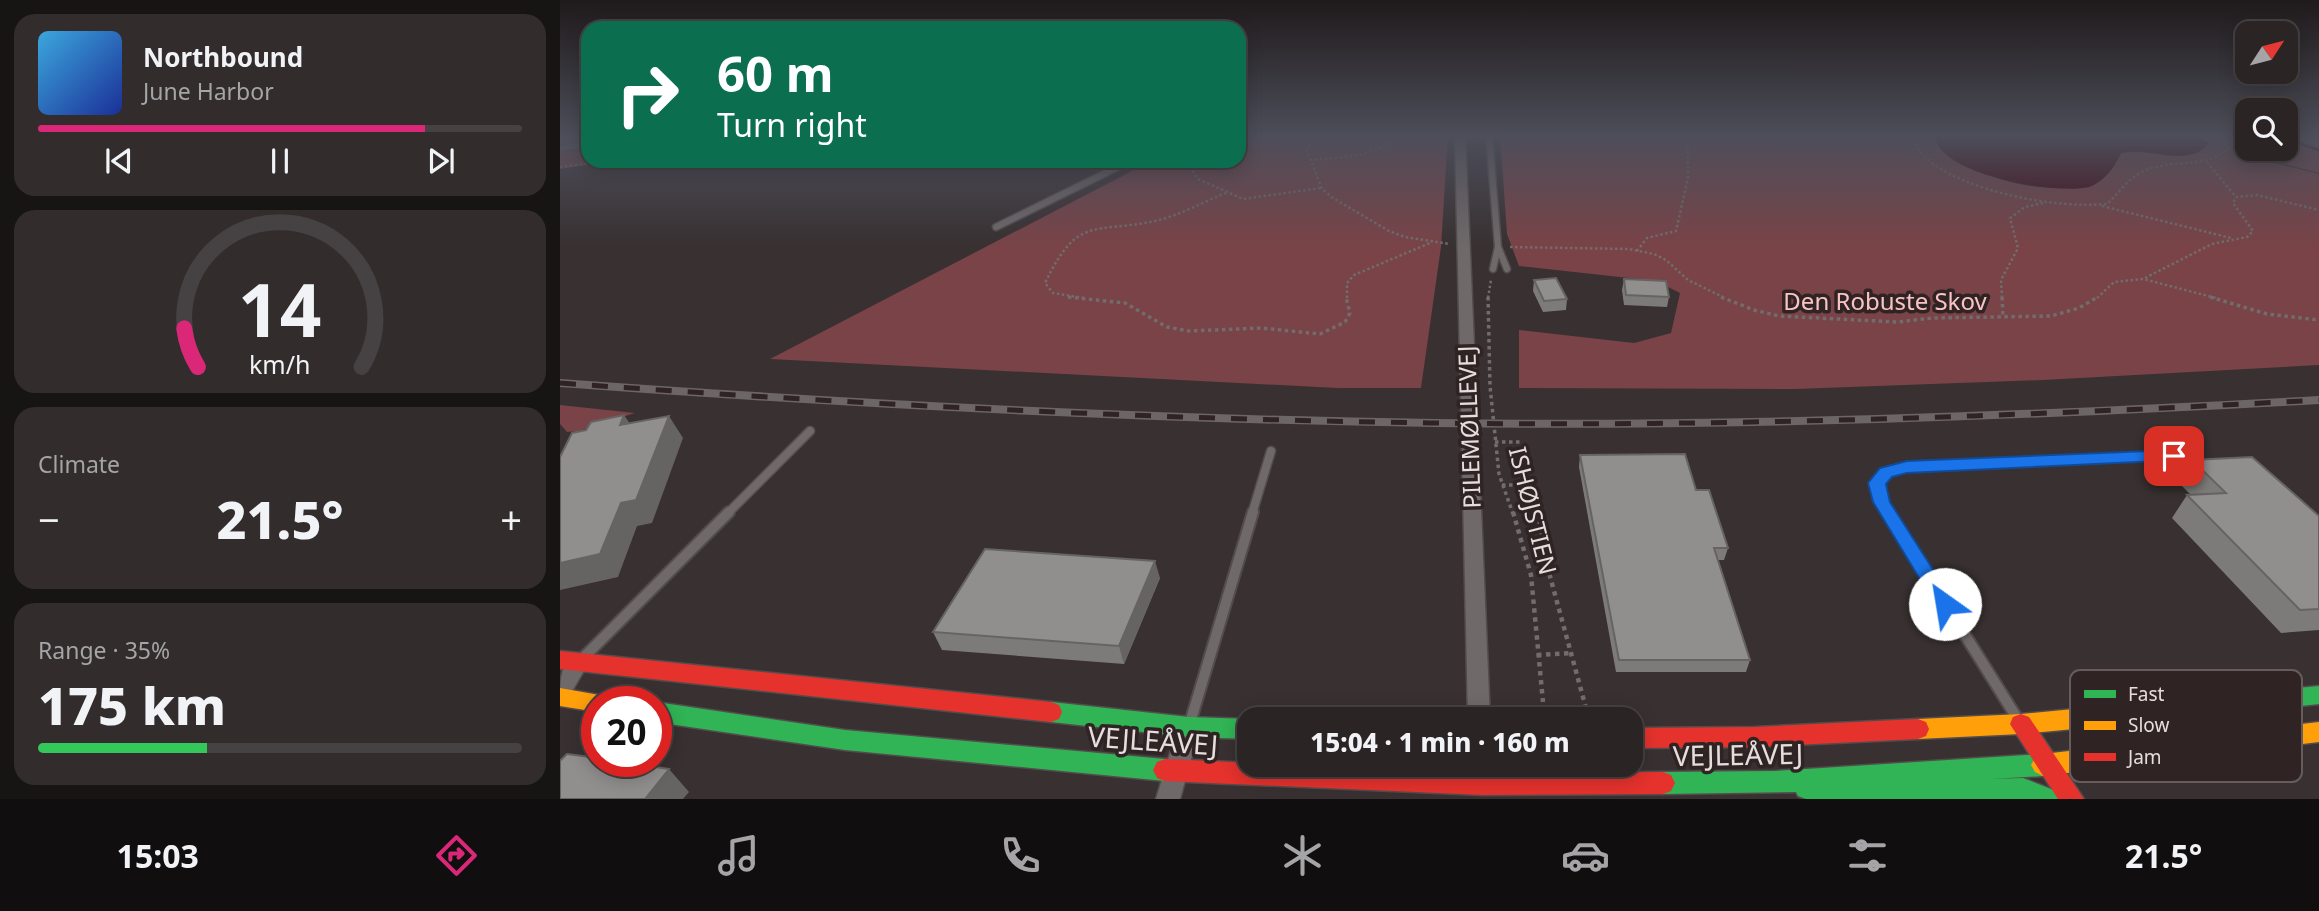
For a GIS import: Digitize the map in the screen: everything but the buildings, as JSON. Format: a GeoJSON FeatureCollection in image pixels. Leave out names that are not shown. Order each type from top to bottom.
{"type":"FeatureCollection","features":[{"type":"Feature","properties":{"kind":"street","name":"PILEMØLLEVEJ"},"geometry":{"type":"LineString","coordinates":[[1462,172],[1479,707]]}},
{"type":"Feature","properties":{"kind":"street"},"geometry":{"type":"LineString","coordinates":[[560,691],[566,665]]}},
{"type":"Feature","properties":{"kind":"street","name":"VEJLEÅVEJ"},"geometry":{"type":"LineString","coordinates":[[566,665],[1189,727],[1237,729]]}},
{"type":"Feature","properties":{"kind":"street"},"geometry":{"type":"LineString","coordinates":[[560,697],[581,700]]}},
{"type":"Feature","properties":{"kind":"street","name":"VEJLEÅVEJ"},"geometry":{"type":"LineString","coordinates":[[672,714],[845,740],[1174,771],[1237,772]]}},
{"type":"Feature","properties":{"kind":"street","name":"VEJLEÅVEJ"},"geometry":{"type":"LineString","coordinates":[[1643,737],[1755,737],[2070,719]]}},
{"type":"Feature","properties":{"kind":"street"},"geometry":{"type":"LineString","coordinates":[[2021,724],[2071,799]]}},
{"type":"Feature","properties":{"kind":"street"},"geometry":{"type":"LineString","coordinates":[[1168,799],[1189,727]]}},
{"type":"Feature","properties":{"kind":"street","name":"VEJLEÅVEJ"},"geometry":{"type":"LineString","coordinates":[[1566,777],[1775,782],[2070,762]]}},
{"type":"Feature","properties":{"kind":"street"},"geometry":{"type":"LineString","coordinates":[[1775,782],[1842,795],[2023,789],[2048,799]]}},
{"type":"Feature","properties":{"kind":"lane"},"geometry":{"type":"LineString","coordinates":[[996,227],[1107,172]]}},
{"type":"Feature","properties":{"kind":"lane"},"geometry":{"type":"LineString","coordinates":[[1492,172],[1498,247],[1493,269]]}},
{"type":"Feature","properties":{"kind":"lane"},"geometry":{"type":"LineString","coordinates":[[1498,247],[1507,269]]}},
{"type":"Feature","properties":{"kind":"lane"},"geometry":{"type":"LineString","coordinates":[[566,665],[810,431]]}},
{"type":"Feature","properties":{"kind":"lane"},"geometry":{"type":"LineString","coordinates":[[1189,727],[1270,451]]}},
{"type":"Feature","properties":{"kind":"lane"},"geometry":{"type":"LineString","coordinates":[[2021,724],[1882,502],[1877,483],[1886,472],[1907,467],[2174,456]]}},
{"type":"Feature","properties":{"kind":"path"},"geometry":{"type":"LineString","coordinates":[[1193,172],[1195,177],[1226,193],[1252,200],[1321,188]]}},
{"type":"Feature","properties":{"kind":"path"},"geometry":{"type":"LineString","coordinates":[[1315,172],[1321,188],[1333,198],[1389,231],[1432,242],[1465,246]]}},
{"type":"Feature","properties":{"kind":"path"},"geometry":{"type":"LineString","coordinates":[[1637,251],[1647,238],[1676,231],[1688,172]]}},
{"type":"Feature","properties":{"kind":"path"},"geometry":{"type":"LineString","coordinates":[[1950,172],[2016,196],[2047,202],[2100,206],[2234,239]]}},
{"type":"Feature","properties":{"kind":"path"},"geometry":{"type":"LineString","coordinates":[[2100,206],[2107,204],[2120,193],[2134,176],[2143,172]]}},
{"type":"Feature","properties":{"kind":"path"},"geometry":{"type":"LineString","coordinates":[[2216,172],[2236,197]]}},
{"type":"Feature","properties":{"kind":"path"},"geometry":{"type":"LineString","coordinates":[[1226,193],[1156,221],[1104,226],[1079,234],[1057,258],[1045,283],[1053,293],[1062,296],[1134,306],[1167,327],[1189,331],[1261,328],[1320,334],[1345,322],[1350,313],[1345,291],[1347,283],[1354,275],[1396,260],[1432,242]]}},
{"type":"Feature","properties":{"kind":"path"},"geometry":{"type":"LineString","coordinates":[[2236,197],[2257,195],[2319,210]]}},
{"type":"Feature","properties":{"kind":"path"},"geometry":{"type":"LineString","coordinates":[[2143,279],[2212,244],[2247,237],[2253,231],[2233,203],[2236,197]]}},
{"type":"Feature","properties":{"kind":"path"},"geometry":{"type":"LineString","coordinates":[[2003,316],[2001,280],[2018,247],[2010,218],[2016,211],[2029,205],[2047,202]]}},
{"type":"Feature","properties":{"kind":"path"},"geometry":{"type":"LineString","coordinates":[[1498,247],[1637,251],[1654,254],[1666,260],[1688,280],[1728,300],[1779,316],[1898,322],[2051,316],[2079,308],[2096,299],[2114,282],[2143,279],[2267,314],[2319,320]]}},
{"type":"Feature","properties":{"kind":"path","name":"ISHØJSTIEN"},"geometry":{"type":"LineString","coordinates":[[1493,269],[1487,303],[1495,442],[1502,485],[1520,532],[1531,575],[1543,702]]}},
{"type":"Feature","properties":{"kind":"path"},"geometry":{"type":"LineString","coordinates":[[1495,442],[1520,442]]}},
{"type":"Feature","properties":{"kind":"path"},"geometry":{"type":"LineString","coordinates":[[1502,485],[1528,485],[1534,489],[1549,569],[1586,707]]}},
{"type":"Feature","properties":{"kind":"path"},"geometry":{"type":"LineString","coordinates":[[1537,655],[1572,653]]}},
{"type":"Feature","properties":{"kind":"green space"},"geometry":{"type":"Polygon","coordinates":[[[1129,172],[1446,172],[1441,247],[1421,388],[1337,388],[770,359],[1129,172]]]}},
{"type":"Feature","properties":{"kind":"green space","name":"Den Robuste Skov"},"geometry":{"type":"Polygon","coordinates":[[[1503,172],[1987,172],[2019,184],[2064,188],[2092,184],[2110,172],[2312,172],[2319,174],[2319,365],[2043,380],[1796,389],[1519,388],[1519,330],[1634,343],[1671,333],[1680,293],[1656,281],[1519,266],[1507,234],[1503,172]]]}},
{"type":"Feature","properties":{"kind":"green space"},"geometry":{"type":"Polygon","coordinates":[[[560,405],[635,413],[567,432],[560,424],[560,405]]]}},
{"type":"Feature","properties":{"kind":"shaded area"},"geometry":{"type":"Polygon","coordinates":[[[1980,172],[2108,172],[2089,187],[2073,189],[2027,185],[1980,172]]]}},
{"type":"Feature","properties":{"kind":"railway"},"geometry":{"type":"LineString","coordinates":[[560,383],[997,409],[1435,423],[1767,422],[2098,411],[2319,400]]}},
{"type":"Feature","properties":{"kind":"traffic: fast"},"geometry":{"type":"LineString","coordinates":[[2302,697],[2319,695]]}},
{"type":"Feature","properties":{"kind":"traffic: fast"},"geometry":{"type":"LineString","coordinates":[[1051,712],[1189,727],[1237,729]]}},
{"type":"Feature","properties":{"kind":"traffic: fast"},"geometry":{"type":"LineString","coordinates":[[672,714],[845,740],[1165,770]]}},
{"type":"Feature","properties":{"kind":"traffic: fast"},"geometry":{"type":"LineString","coordinates":[[1663,783],[1775,782],[2043,765]]}},
{"type":"Feature","properties":{"kind":"traffic: fast"},"geometry":{"type":"LineString","coordinates":[[1806,788],[1842,795],[2023,789],[2048,799]]}},
{"type":"Feature","properties":{"kind":"traffic: slow"},"geometry":{"type":"LineString","coordinates":[[560,697],[581,700]]}},
{"type":"Feature","properties":{"kind":"traffic: slow"},"geometry":{"type":"LineString","coordinates":[[1918,729],[2070,719]]}},
{"type":"Feature","properties":{"kind":"traffic: slow"},"geometry":{"type":"LineString","coordinates":[[2302,734],[2319,732]]}},
{"type":"Feature","properties":{"kind":"traffic: slow"},"geometry":{"type":"LineString","coordinates":[[2043,765],[2070,762]]}},
{"type":"Feature","properties":{"kind":"traffic: jam"},"geometry":{"type":"LineString","coordinates":[[560,660],[1051,712]]}},
{"type":"Feature","properties":{"kind":"traffic: jam"},"geometry":{"type":"LineString","coordinates":[[2021,724],[2072,799]]}},
{"type":"Feature","properties":{"kind":"traffic: jam"},"geometry":{"type":"LineString","coordinates":[[1643,738],[1755,737],[1918,729]]}},
{"type":"Feature","properties":{"kind":"traffic: jam"},"geometry":{"type":"LineString","coordinates":[[1165,770],[1483,784],[1663,783]]}},
{"type":"Feature","properties":{"kind":"route"},"geometry":{"type":"LineString","coordinates":[[1945,604],[1882,502],[1877,483],[1886,472],[1907,467],[2174,456]]}}]}
